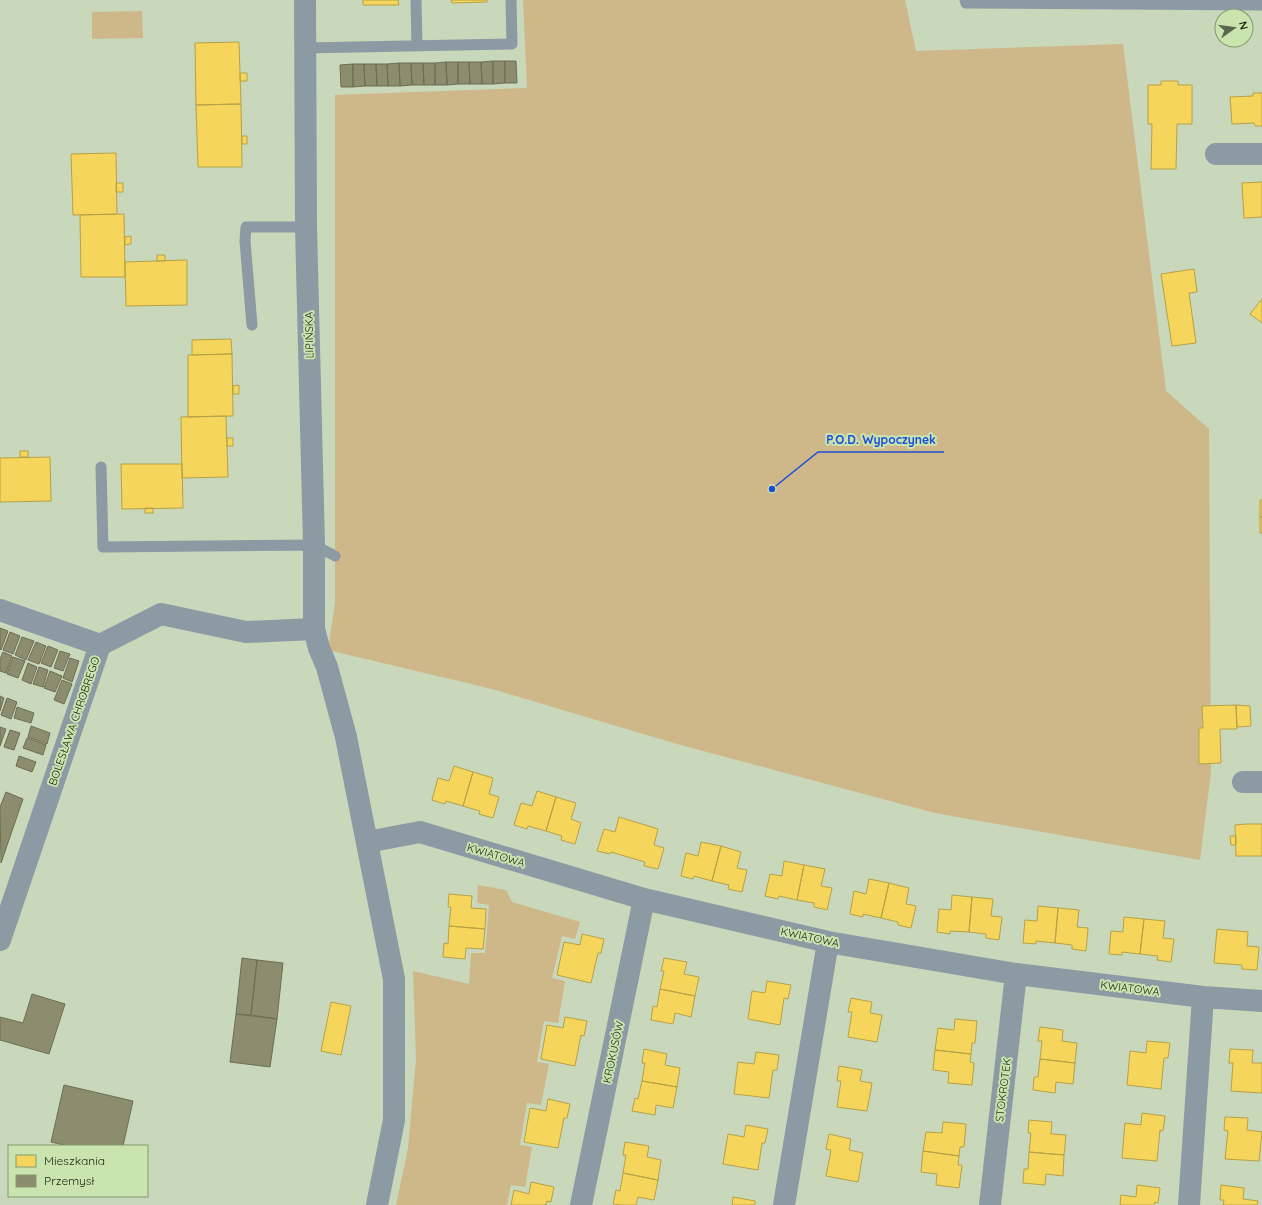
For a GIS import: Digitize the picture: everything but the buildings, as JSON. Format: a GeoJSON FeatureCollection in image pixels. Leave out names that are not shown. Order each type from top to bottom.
{"type":"FeatureCollection","features":[{"type":"Feature","properties":{"kind":"street","name":"LIPIŃSKA"},"geometry":{"type":"LineString","coordinates":[[305,0],[306,227],[314,545],[314,629],[319,648],[327,667],[346,737],[394,979],[394,1120],[377,1205]]}},
{"type":"Feature","properties":{"kind":"street"},"geometry":{"type":"LineString","coordinates":[[1216,154],[1262,154]]}},
{"type":"Feature","properties":{"kind":"street"},"geometry":{"type":"LineString","coordinates":[[0,610],[100,645]]}},
{"type":"Feature","properties":{"kind":"street","name":"BOLESŁAWA CHROBREGO"},"geometry":{"type":"LineString","coordinates":[[0,940],[100,645],[161,614],[246,632],[314,629]]}},
{"type":"Feature","properties":{"kind":"street","name":"KWIATOWA"},"geometry":{"type":"LineString","coordinates":[[367,842],[420,832],[644,899],[828,942],[1016,974],[1204,997],[1262,1001]]}},
{"type":"Feature","properties":{"kind":"street","name":"KROKUSÓW"},"geometry":{"type":"LineString","coordinates":[[581,1205],[644,899]]}},
{"type":"Feature","properties":{"kind":"street"},"geometry":{"type":"LineString","coordinates":[[784,1205],[828,942]]}},
{"type":"Feature","properties":{"kind":"street","name":"STOKROTEK"},"geometry":{"type":"LineString","coordinates":[[990,1205],[1016,974]]}},
{"type":"Feature","properties":{"kind":"street"},"geometry":{"type":"LineString","coordinates":[[1189,1205],[1204,997]]}},
{"type":"Feature","properties":{"kind":"lane"},"geometry":{"type":"LineString","coordinates":[[416,0],[417,45]]}},
{"type":"Feature","properties":{"kind":"lane"},"geometry":{"type":"LineString","coordinates":[[305,48],[512,44],[510,0]]}},
{"type":"Feature","properties":{"kind":"lane"},"geometry":{"type":"LineString","coordinates":[[965,0],[966,3],[1261,5],[1261,0]]}},
{"type":"Feature","properties":{"kind":"lane"},"geometry":{"type":"LineString","coordinates":[[252,325],[245,241],[246,227],[306,227]]}},
{"type":"Feature","properties":{"kind":"lane"},"geometry":{"type":"LineString","coordinates":[[101,467],[102,547],[314,545],[335,556]]}},
{"type":"Feature","properties":{"kind":"shaded area"},"geometry":{"type":"Polygon","coordinates":[[[523,0],[905,0],[916,51],[1123,44],[1166,391],[1209,429],[1211,772],[1200,860],[935,813],[677,744],[492,689],[328,650],[335,603],[335,95],[527,88],[523,0]]]}},
{"type":"Feature","properties":{"kind":"shaded area"},"geometry":{"type":"Polygon","coordinates":[[[142,11],[143,38],[92,39],[92,12],[142,11]]]}},
{"type":"Feature","properties":{"kind":"shaded area"},"geometry":{"type":"Polygon","coordinates":[[[478,885],[506,890],[512,902],[580,922],[575,939],[562,936],[552,978],[565,981],[558,1023],[544,1021],[537,1062],[549,1064],[541,1105],[527,1103],[520,1145],[532,1147],[525,1187],[511,1185],[507,1205],[396,1205],[408,1148],[416,1059],[413,971],[469,984],[471,953],[485,953],[489,905],[477,903],[478,885]]]}},
{"type":"Feature","properties":{"kind":"place","name":"P.O.D. Wypoczynek"},"geometry":{"type":"Point","coordinates":[772,489]}}]}
